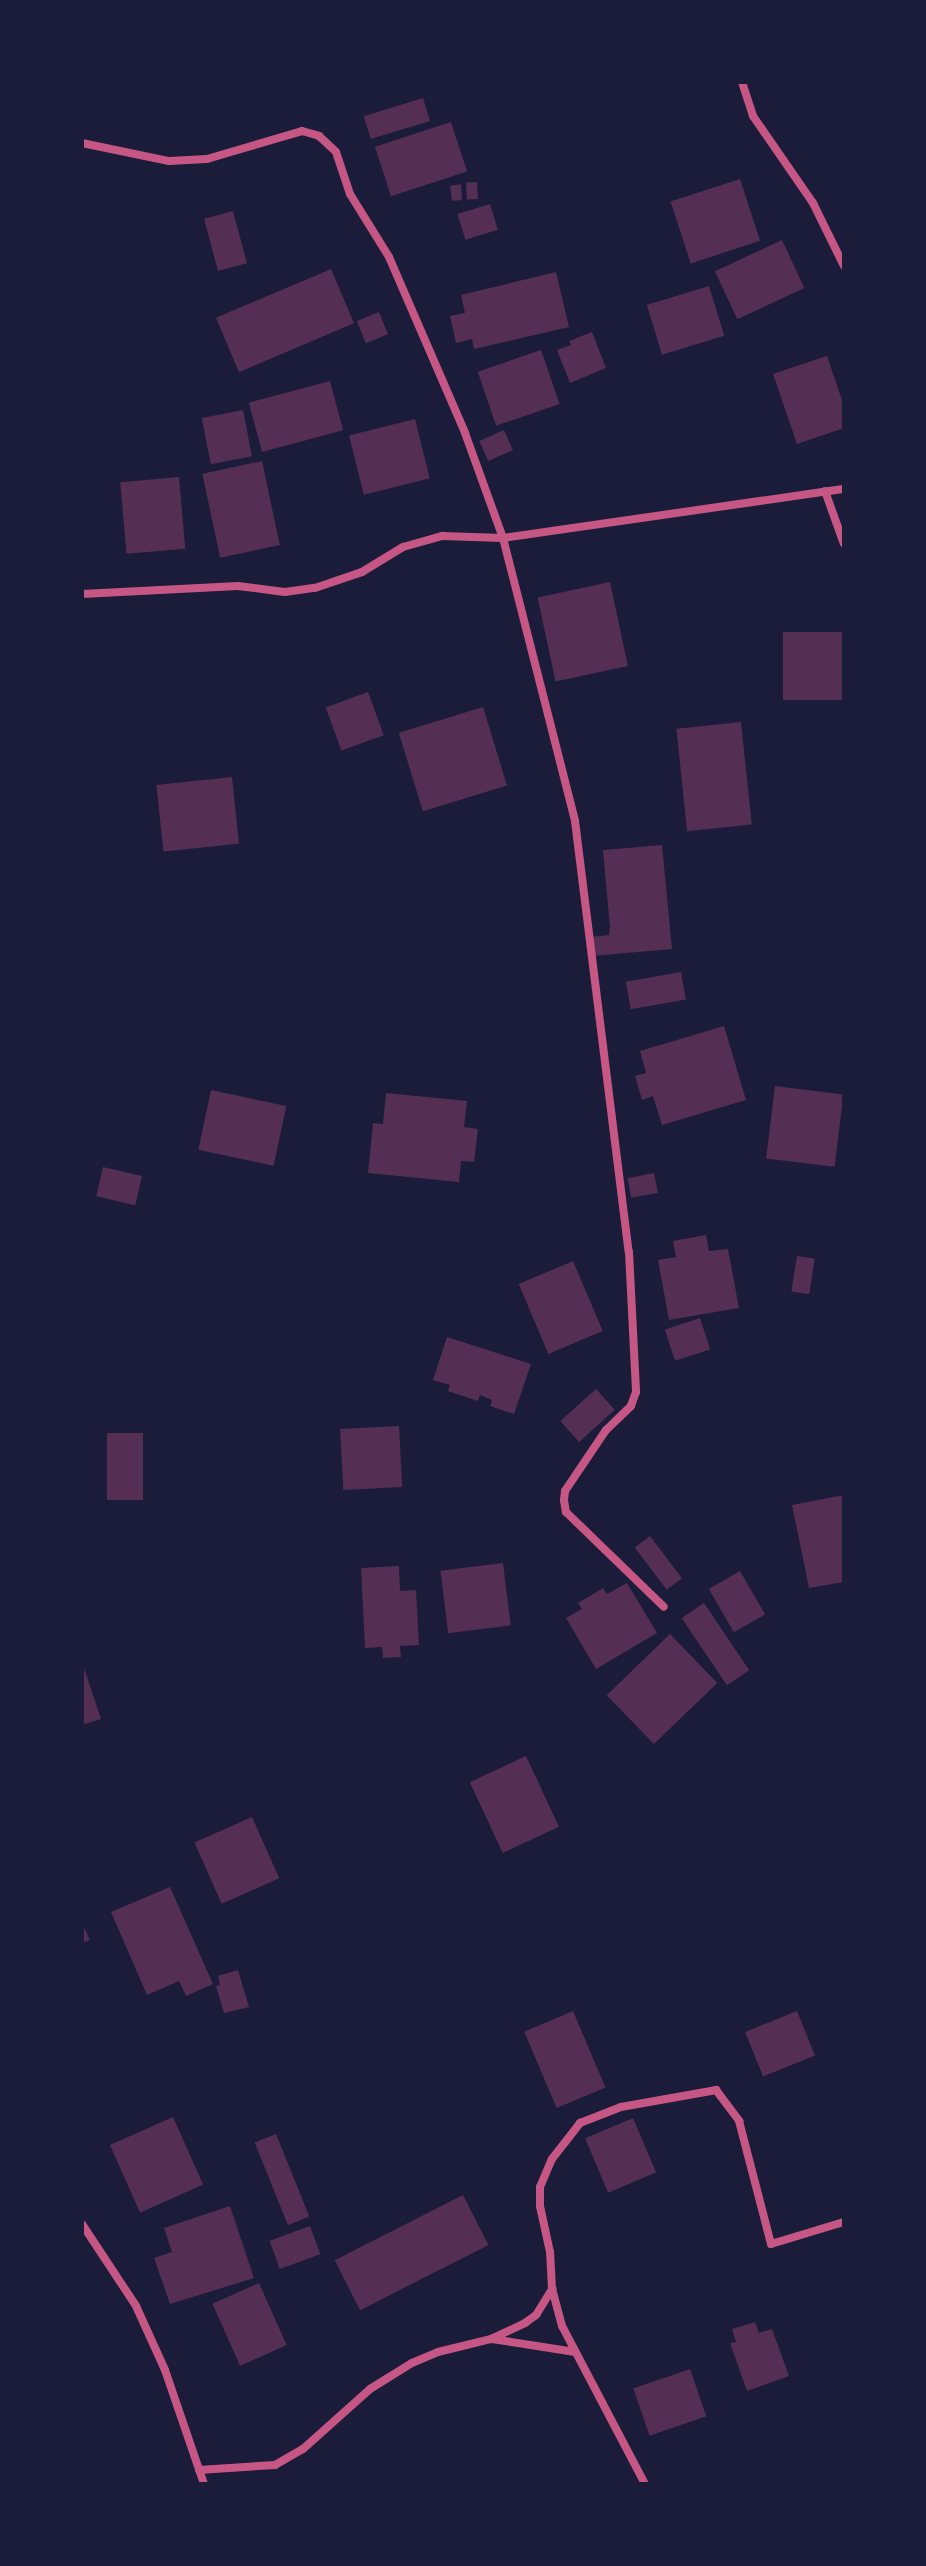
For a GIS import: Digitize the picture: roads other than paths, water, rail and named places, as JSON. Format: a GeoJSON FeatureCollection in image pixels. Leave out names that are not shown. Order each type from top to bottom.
{"type":"FeatureCollection","features":[{"type":"Feature","properties":{"kind":"street"},"geometry":{"type":"LineString","coordinates":[[742,82],[753,116],[813,203],[844,266]]}},
{"type":"Feature","properties":{"kind":"street"},"geometry":{"type":"LineString","coordinates":[[82,143],[169,161],[207,159],[302,131],[319,136],[336,152],[350,194],[389,257],[465,433],[503,538],[575,821],[629,1252],[636,1392],[631,1406],[606,1430],[565,1491],[566,1512],[664,1607]]}},
{"type":"Feature","properties":{"kind":"street"},"geometry":{"type":"LineString","coordinates":[[82,594],[238,586],[285,592],[315,588],[362,572],[403,547],[442,536],[503,538],[844,489]]}},
{"type":"Feature","properties":{"kind":"street"},"geometry":{"type":"LineString","coordinates":[[825,491],[844,544]]}},
{"type":"Feature","properties":{"kind":"street"},"geometry":{"type":"LineString","coordinates":[[645,2484],[562,2326],[552,2289],[550,2252],[540,2206],[544,2171],[580,2123],[621,2107],[716,2090],[739,2121],[771,2244],[844,2222]]}},
{"type":"Feature","properties":{"kind":"street"},"geometry":{"type":"LineString","coordinates":[[82,2224],[136,2306],[165,2370],[204,2484]]}},
{"type":"Feature","properties":{"kind":"street"},"geometry":{"type":"LineString","coordinates":[[199,2470],[275,2465],[303,2449],[370,2389],[412,2363],[438,2352],[491,2339],[536,2315],[552,2289]]}},
{"type":"Feature","properties":{"kind":"street"},"geometry":{"type":"LineString","coordinates":[[491,2339],[575,2352]]}}]}
